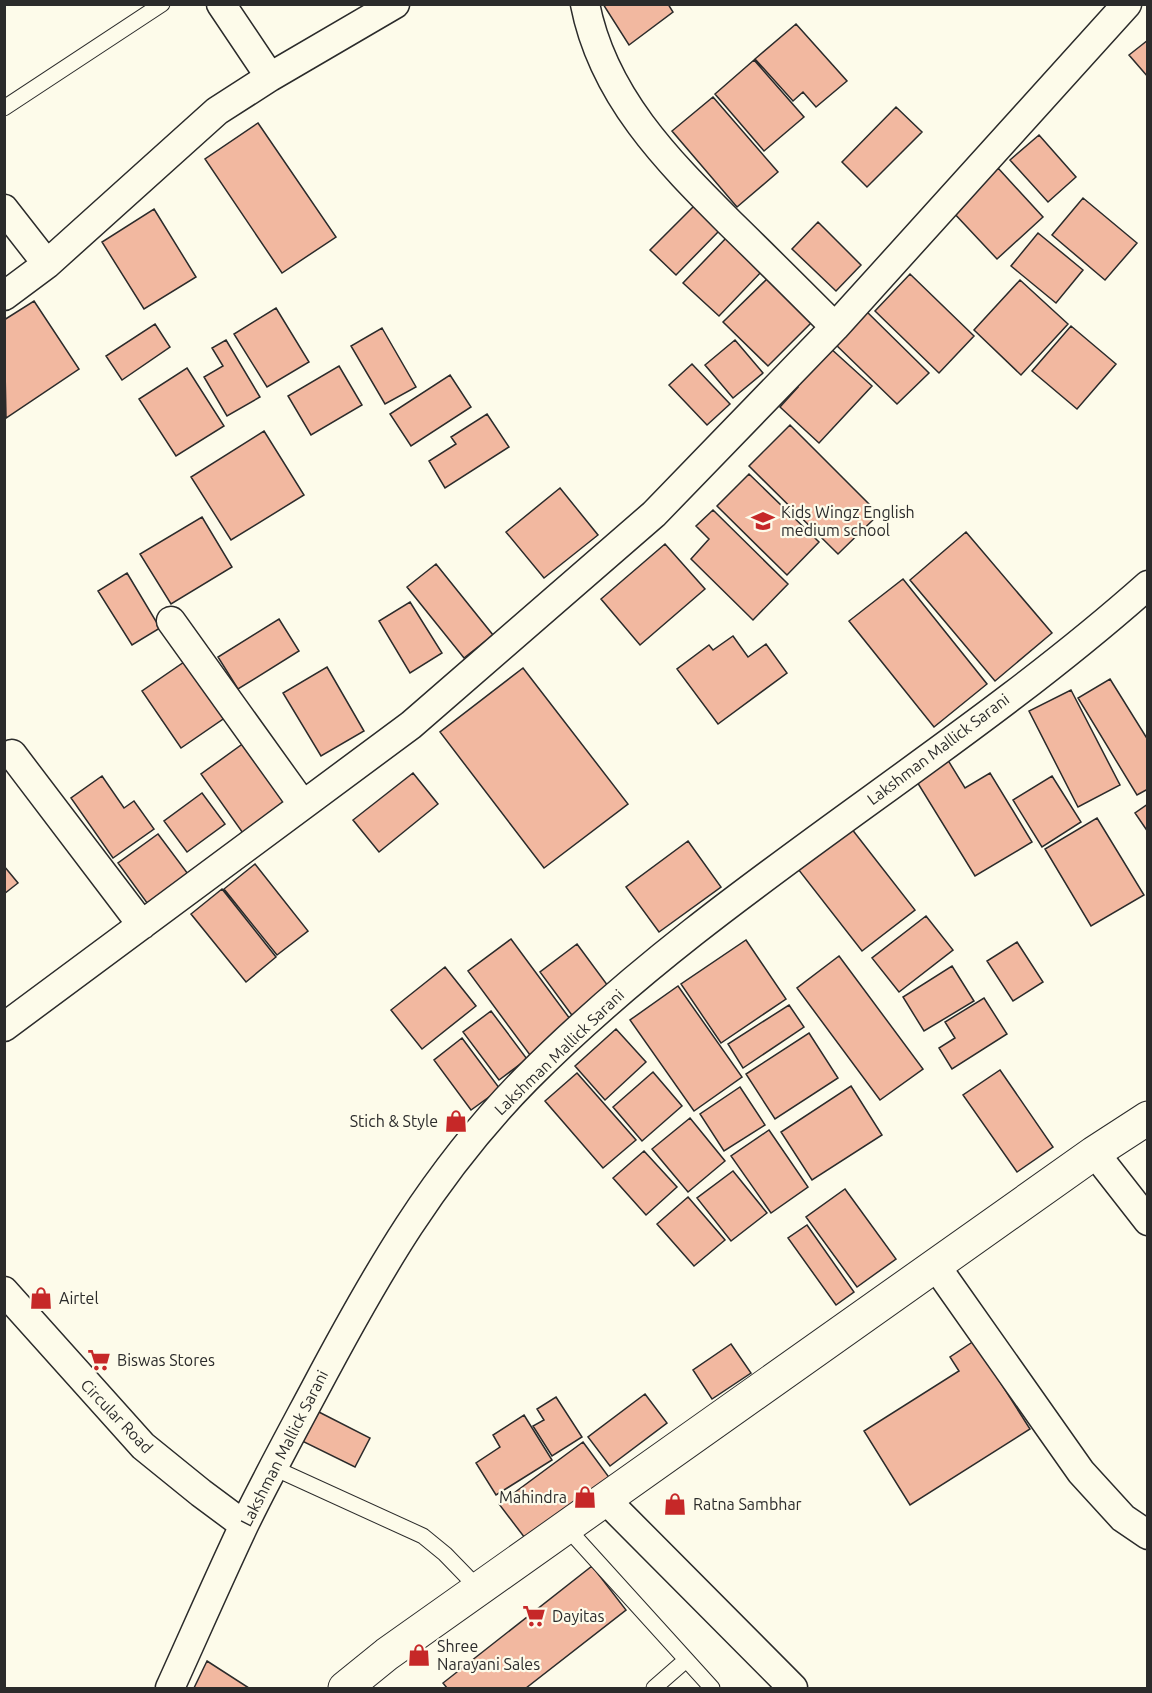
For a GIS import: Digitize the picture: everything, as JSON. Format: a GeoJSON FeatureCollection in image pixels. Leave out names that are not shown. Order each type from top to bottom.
{"type":"FeatureCollection","features":[{"type":"Feature","properties":{"kind":"street"},"geometry":{"type":"LineString","coordinates":[[221,4],[270,77]]}},
{"type":"Feature","properties":{"kind":"street"},"geometry":{"type":"LineString","coordinates":[[4,296],[47,264],[217,111],[270,77],[395,4]]}},
{"type":"Feature","properties":{"kind":"street"},"geometry":{"type":"LineString","coordinates":[[585,4],[589,23],[616,87],[641,126],[666,158],[835,327]]}},
{"type":"Feature","properties":{"kind":"street"},"geometry":{"type":"LineString","coordinates":[[4,1027],[411,725],[654,514],[835,327],[1127,4]]}},
{"type":"Feature","properties":{"kind":"street"},"geometry":{"type":"LineString","coordinates":[[4,209],[47,264]]}},
{"type":"Feature","properties":{"kind":"street","name":"Lakshman Mallick Sarani"},"geometry":{"type":"LineString","coordinates":[[170,1689],[244,1525],[370,1284],[430,1191],[525,1080],[609,999],[730,902],[970,727],[1148,585]]}},
{"type":"Feature","properties":{"kind":"street"},"geometry":{"type":"LineString","coordinates":[[171,621],[303,805]]}},
{"type":"Feature","properties":{"kind":"street"},"geometry":{"type":"LineString","coordinates":[[12,754],[142,925]]}},
{"type":"Feature","properties":{"kind":"street"},"geometry":{"type":"LineString","coordinates":[[372,1689],[572,1533],[1100,1159],[1148,1118]]}},
{"type":"Feature","properties":{"kind":"street"},"geometry":{"type":"LineString","coordinates":[[1100,1159],[1148,1139]]}},
{"type":"Feature","properties":{"kind":"street"},"geometry":{"type":"LineString","coordinates":[[1100,1159],[1148,1221]]}},
{"type":"Feature","properties":{"kind":"street"},"geometry":{"type":"LineString","coordinates":[[940,1272],[1081,1472],[1123,1518],[1148,1535]]}},
{"type":"Feature","properties":{"kind":"street","name":"Circular Road"},"geometry":{"type":"LineString","coordinates":[[4,1291],[143,1446],[244,1525]]}},
{"type":"Feature","properties":{"kind":"street"},"geometry":{"type":"LineString","coordinates":[[611,1505],[793,1689]]}},
{"type":"Feature","properties":{"kind":"street"},"geometry":{"type":"LineString","coordinates":[[345,1689],[387,1654],[479,1589],[572,1533]]}},
{"type":"Feature","properties":{"kind":"lane"},"geometry":{"type":"LineString","coordinates":[[4,108],[162,4]]}},
{"type":"Feature","properties":{"kind":"lane"},"geometry":{"type":"LineString","coordinates":[[274,1468],[423,1536],[445,1554],[479,1589]]}},
{"type":"Feature","properties":{"kind":"lane"},"geometry":{"type":"LineString","coordinates":[[572,1533],[712,1689]]}},
{"type":"Feature","properties":{"kind":"lane"},"geometry":{"type":"LineString","coordinates":[[654,1689],[686,1660]]}},
{"type":"Feature","properties":{"kind":"building"},"geometry":{"type":"Polygon","coordinates":[[[603,4],[668,4],[673,12],[629,45],[603,4]]]}},
{"type":"Feature","properties":{"kind":"building"},"geometry":{"type":"Polygon","coordinates":[[[796,24],[847,81],[816,107],[803,92],[793,101],[755,59],[796,24]]]}},
{"type":"Feature","properties":{"kind":"building"},"geometry":{"type":"Polygon","coordinates":[[[1148,40],[1148,77],[1129,55],[1148,40]]]}},
{"type":"Feature","properties":{"kind":"building"},"geometry":{"type":"Polygon","coordinates":[[[754,60],[804,117],[764,151],[715,94],[754,60]]]}},
{"type":"Feature","properties":{"kind":"building"},"geometry":{"type":"Polygon","coordinates":[[[713,97],[778,172],[737,207],[672,131],[713,97]]]}},
{"type":"Feature","properties":{"kind":"building"},"geometry":{"type":"Polygon","coordinates":[[[896,107],[922,132],[867,187],[842,162],[896,107]]]}},
{"type":"Feature","properties":{"kind":"building"},"geometry":{"type":"Polygon","coordinates":[[[258,123],[336,237],[282,273],[205,159],[258,123]]]}},
{"type":"Feature","properties":{"kind":"building"},"geometry":{"type":"Polygon","coordinates":[[[1039,135],[1076,177],[1048,202],[1010,160],[1039,135]]]}},
{"type":"Feature","properties":{"kind":"building"},"geometry":{"type":"Polygon","coordinates":[[[998,168],[1043,217],[997,259],[952,211],[998,168]]]}},
{"type":"Feature","properties":{"kind":"building"},"geometry":{"type":"Polygon","coordinates":[[[1083,198],[1137,243],[1105,280],[1052,235],[1083,198]]]}},
{"type":"Feature","properties":{"kind":"building"},"geometry":{"type":"Polygon","coordinates":[[[694,206],[719,231],[676,275],[650,250],[694,206]]]}},
{"type":"Feature","properties":{"kind":"building"},"geometry":{"type":"Polygon","coordinates":[[[154,209],[196,277],[144,309],[102,242],[154,209]]]}},
{"type":"Feature","properties":{"kind":"building"},"geometry":{"type":"Polygon","coordinates":[[[818,222],[861,265],[836,291],[792,249],[818,222]]]}},
{"type":"Feature","properties":{"kind":"building"},"geometry":{"type":"Polygon","coordinates":[[[1038,233],[1083,270],[1056,303],[1011,266],[1038,233]]]}},
{"type":"Feature","properties":{"kind":"building"},"geometry":{"type":"Polygon","coordinates":[[[728,236],[764,269],[719,316],[683,283],[728,236]]]}},
{"type":"Feature","properties":{"kind":"building"},"geometry":{"type":"Polygon","coordinates":[[[910,274],[974,336],[939,373],[875,311],[910,274]]]}},
{"type":"Feature","properties":{"kind":"building"},"geometry":{"type":"Polygon","coordinates":[[[769,277],[813,321],[768,366],[723,322],[769,277]]]}},
{"type":"Feature","properties":{"kind":"building"},"geometry":{"type":"Polygon","coordinates":[[[1020,280],[1068,324],[1021,375],[974,330],[1020,280]]]}},
{"type":"Feature","properties":{"kind":"building"},"geometry":{"type":"Polygon","coordinates":[[[34,301],[79,369],[6,418],[4,320],[34,301]]]}},
{"type":"Feature","properties":{"kind":"building"},"geometry":{"type":"Polygon","coordinates":[[[276,308],[309,362],[267,387],[234,334],[276,308]]]}},
{"type":"Feature","properties":{"kind":"building"},"geometry":{"type":"Polygon","coordinates":[[[864,309],[929,373],[897,404],[832,341],[864,309]]]}},
{"type":"Feature","properties":{"kind":"building"},"geometry":{"type":"Polygon","coordinates":[[[155,324],[170,347],[122,380],[106,356],[155,324]]]}},
{"type":"Feature","properties":{"kind":"building"},"geometry":{"type":"Polygon","coordinates":[[[1071,326],[1116,364],[1077,409],[1032,371],[1071,326]]]}},
{"type":"Feature","properties":{"kind":"building"},"geometry":{"type":"Polygon","coordinates":[[[382,328],[416,387],[385,404],[351,346],[382,328]]]}},
{"type":"Feature","properties":{"kind":"building"},"geometry":{"type":"Polygon","coordinates":[[[226,340],[260,397],[227,416],[204,377],[223,366],[212,348],[226,340]]]}},
{"type":"Feature","properties":{"kind":"building"},"geometry":{"type":"Polygon","coordinates":[[[735,340],[763,373],[733,398],[705,365],[735,340]]]}},
{"type":"Feature","properties":{"kind":"building"},"geometry":{"type":"Polygon","coordinates":[[[829,347],[872,386],[819,443],[780,407],[798,387],[794,384],[829,347]]]}},
{"type":"Feature","properties":{"kind":"building"},"geometry":{"type":"Polygon","coordinates":[[[692,364],[730,404],[707,425],[669,385],[692,364]]]}},
{"type":"Feature","properties":{"kind":"building"},"geometry":{"type":"Polygon","coordinates":[[[339,366],[362,405],[311,435],[288,396],[339,366]]]}},
{"type":"Feature","properties":{"kind":"building"},"geometry":{"type":"Polygon","coordinates":[[[187,368],[224,426],[176,456],[139,399],[187,368]]]}},
{"type":"Feature","properties":{"kind":"building"},"geometry":{"type":"Polygon","coordinates":[[[450,375],[471,407],[411,446],[390,414],[450,375]]]}},
{"type":"Feature","properties":{"kind":"building"},"geometry":{"type":"Polygon","coordinates":[[[487,414],[509,447],[445,488],[429,461],[456,444],[451,437],[487,414]]]}},
{"type":"Feature","properties":{"kind":"building"},"geometry":{"type":"Polygon","coordinates":[[[790,425],[879,514],[838,554],[749,466],[790,425]]]}},
{"type":"Feature","properties":{"kind":"building"},"geometry":{"type":"Polygon","coordinates":[[[264,431],[304,495],[231,540],[191,477],[264,431]]]}},
{"type":"Feature","properties":{"kind":"building"},"geometry":{"type":"Polygon","coordinates":[[[749,474],[819,542],[787,575],[717,506],[749,474]]]}},
{"type":"Feature","properties":{"kind":"building"},"geometry":{"type":"Polygon","coordinates":[[[560,488],[598,535],[544,578],[506,532],[560,488]]]}},
{"type":"Feature","properties":{"kind":"building"},"geometry":{"type":"Polygon","coordinates":[[[713,510],[788,584],[753,620],[691,559],[709,539],[696,526],[713,510]]]}},
{"type":"Feature","properties":{"kind":"building"},"geometry":{"type":"Polygon","coordinates":[[[202,517],[232,567],[171,604],[140,554],[202,517]]]}},
{"type":"Feature","properties":{"kind":"building"},"geometry":{"type":"Polygon","coordinates":[[[966,532],[1052,633],[995,681],[910,580],[966,532]]]}},
{"type":"Feature","properties":{"kind":"building"},"geometry":{"type":"Polygon","coordinates":[[[665,544],[705,589],[640,645],[601,599],[665,544]]]}},
{"type":"Feature","properties":{"kind":"building"},"geometry":{"type":"Polygon","coordinates":[[[436,564],[493,635],[464,658],[407,587],[436,564]]]}},
{"type":"Feature","properties":{"kind":"building"},"geometry":{"type":"Polygon","coordinates":[[[127,573],[160,628],[132,645],[98,591],[127,573]]]}},
{"type":"Feature","properties":{"kind":"building"},"geometry":{"type":"Polygon","coordinates":[[[903,579],[987,684],[934,727],[849,621],[903,579]]]}},
{"type":"Feature","properties":{"kind":"building"},"geometry":{"type":"Polygon","coordinates":[[[410,602],[442,653],[410,673],[379,621],[410,602]]]}},
{"type":"Feature","properties":{"kind":"building"},"geometry":{"type":"Polygon","coordinates":[[[279,619],[299,651],[238,689],[218,657],[279,619]]]}},
{"type":"Feature","properties":{"kind":"building"},"geometry":{"type":"Polygon","coordinates":[[[733,636],[748,657],[766,644],[787,673],[718,724],[677,669],[709,645],[713,650],[733,636]]]}},
{"type":"Feature","properties":{"kind":"building"},"geometry":{"type":"Polygon","coordinates":[[[187,660],[226,717],[181,748],[142,691],[187,660]]]}},
{"type":"Feature","properties":{"kind":"building"},"geometry":{"type":"Polygon","coordinates":[[[327,667],[364,731],[321,756],[283,693],[327,667]]]}},
{"type":"Feature","properties":{"kind":"building"},"geometry":{"type":"Polygon","coordinates":[[[523,668],[628,804],[544,868],[440,732],[523,668]]]}},
{"type":"Feature","properties":{"kind":"building"},"geometry":{"type":"Polygon","coordinates":[[[1110,679],[1148,740],[1148,789],[1137,795],[1078,698],[1110,679]]]}},
{"type":"Feature","properties":{"kind":"building"},"geometry":{"type":"Polygon","coordinates":[[[1071,690],[1120,785],[1078,807],[1029,711],[1071,690]]]}},
{"type":"Feature","properties":{"kind":"building"},"geometry":{"type":"Polygon","coordinates":[[[248,740],[292,802],[245,836],[201,774],[248,740]]]}},
{"type":"Feature","properties":{"kind":"building"},"geometry":{"type":"Polygon","coordinates":[[[946,757],[965,788],[990,773],[1032,842],[975,876],[914,777],[946,757]]]}},
{"type":"Feature","properties":{"kind":"building"},"geometry":{"type":"Polygon","coordinates":[[[413,773],[438,804],[379,852],[353,820],[413,773]]]}},
{"type":"Feature","properties":{"kind":"building"},"geometry":{"type":"Polygon","coordinates":[[[102,776],[124,808],[134,801],[154,829],[113,858],[71,798],[102,776]]]}},
{"type":"Feature","properties":{"kind":"building"},"geometry":{"type":"Polygon","coordinates":[[[1052,776],[1081,822],[1042,847],[1013,800],[1052,776]]]}},
{"type":"Feature","properties":{"kind":"building"},"geometry":{"type":"Polygon","coordinates":[[[202,793],[225,824],[187,852],[164,821],[202,793]]]}},
{"type":"Feature","properties":{"kind":"building"},"geometry":{"type":"Polygon","coordinates":[[[1148,804],[1148,832],[1135,813],[1148,804]]]}},
{"type":"Feature","properties":{"kind":"building"},"geometry":{"type":"Polygon","coordinates":[[[1097,818],[1144,895],[1091,926],[1045,849],[1097,818]]]}},
{"type":"Feature","properties":{"kind":"building"},"geometry":{"type":"Polygon","coordinates":[[[851,828],[915,910],[862,951],[798,869],[851,828]]]}},
{"type":"Feature","properties":{"kind":"building"},"geometry":{"type":"Polygon","coordinates":[[[158,834],[191,878],[150,907],[118,863],[158,834]]]}},
{"type":"Feature","properties":{"kind":"building"},"geometry":{"type":"Polygon","coordinates":[[[688,841],[721,887],[659,932],[626,887],[688,841]]]}},
{"type":"Feature","properties":{"kind":"building"},"geometry":{"type":"Polygon","coordinates":[[[255,864],[308,931],[277,955],[224,889],[255,864]]]}},
{"type":"Feature","properties":{"kind":"building"},"geometry":{"type":"Polygon","coordinates":[[[4,866],[18,883],[4,894],[4,866]]]}},
{"type":"Feature","properties":{"kind":"building"},"geometry":{"type":"Polygon","coordinates":[[[222,889],[276,957],[246,982],[191,914],[222,889]]]}},
{"type":"Feature","properties":{"kind":"building"},"geometry":{"type":"Polygon","coordinates":[[[926,916],[953,950],[899,992],[872,958],[926,916]]]}},
{"type":"Feature","properties":{"kind":"building"},"geometry":{"type":"Polygon","coordinates":[[[511,939],[573,1023],[530,1055],[468,971],[511,939]]]}},
{"type":"Feature","properties":{"kind":"building"},"geometry":{"type":"Polygon","coordinates":[[[746,940],[786,999],[721,1043],[681,984],[746,940]]]}},
{"type":"Feature","properties":{"kind":"building"},"geometry":{"type":"Polygon","coordinates":[[[1017,942],[1043,982],[1013,1001],[987,961],[1017,942]]]}},
{"type":"Feature","properties":{"kind":"building"},"geometry":{"type":"Polygon","coordinates":[[[577,944],[611,990],[574,1018],[540,972],[577,944]]]}},
{"type":"Feature","properties":{"kind":"building"},"geometry":{"type":"Polygon","coordinates":[[[839,956],[923,1069],[880,1100],[797,988],[839,956]]]}},
{"type":"Feature","properties":{"kind":"building"},"geometry":{"type":"Polygon","coordinates":[[[952,966],[974,1001],[924,1031],[903,997],[952,966]]]}},
{"type":"Feature","properties":{"kind":"building"},"geometry":{"type":"Polygon","coordinates":[[[445,967],[476,1006],[422,1049],[391,1010],[445,967]]]}},
{"type":"Feature","properties":{"kind":"building"},"geometry":{"type":"Polygon","coordinates":[[[678,986],[742,1077],[694,1111],[630,1020],[678,986]]]}},
{"type":"Feature","properties":{"kind":"building"},"geometry":{"type":"Polygon","coordinates":[[[984,998],[1007,1034],[952,1069],[939,1048],[955,1038],[945,1022],[984,998]]]}},
{"type":"Feature","properties":{"kind":"building"},"geometry":{"type":"Polygon","coordinates":[[[789,1005],[804,1027],[743,1068],[728,1044],[789,1005]]]}},
{"type":"Feature","properties":{"kind":"building"},"geometry":{"type":"Polygon","coordinates":[[[491,1011],[527,1059],[499,1080],[463,1032],[491,1011]]]}},
{"type":"Feature","properties":{"kind":"building"},"geometry":{"type":"Polygon","coordinates":[[[616,1029],[646,1062],[605,1100],[575,1066],[616,1029]]]}},
{"type":"Feature","properties":{"kind":"building"},"geometry":{"type":"Polygon","coordinates":[[[809,1033],[838,1078],[775,1119],[746,1074],[809,1033]]]}},
{"type":"Feature","properties":{"kind":"building"},"geometry":{"type":"Polygon","coordinates":[[[462,1038],[500,1089],[471,1110],[434,1060],[462,1038]]]}},
{"type":"Feature","properties":{"kind":"building"},"geometry":{"type":"Polygon","coordinates":[[[1000,1070],[1053,1147],[1017,1172],[963,1095],[1000,1070]]]}},
{"type":"Feature","properties":{"kind":"building"},"geometry":{"type":"Polygon","coordinates":[[[653,1072],[682,1106],[642,1141],[613,1107],[653,1072]]]}},
{"type":"Feature","properties":{"kind":"building"},"geometry":{"type":"Polygon","coordinates":[[[577,1073],[636,1140],[603,1168],[545,1101],[577,1073]]]}},
{"type":"Feature","properties":{"kind":"building"},"geometry":{"type":"Polygon","coordinates":[[[851,1086],[882,1135],[812,1180],[781,1132],[851,1086]]]}},
{"type":"Feature","properties":{"kind":"building"},"geometry":{"type":"Polygon","coordinates":[[[740,1087],[765,1125],[724,1151],[700,1114],[740,1087]]]}},
{"type":"Feature","properties":{"kind":"building"},"geometry":{"type":"Polygon","coordinates":[[[690,1118],[725,1161],[688,1192],[652,1149],[690,1118]]]}},
{"type":"Feature","properties":{"kind":"building"},"geometry":{"type":"Polygon","coordinates":[[[769,1130],[808,1187],[771,1213],[731,1156],[769,1130]]]}},
{"type":"Feature","properties":{"kind":"building"},"geometry":{"type":"Polygon","coordinates":[[[644,1151],[677,1187],[646,1215],[613,1178],[644,1151]]]}},
{"type":"Feature","properties":{"kind":"building"},"geometry":{"type":"Polygon","coordinates":[[[733,1171],[767,1213],[731,1241],[697,1198],[733,1171]]]}},
{"type":"Feature","properties":{"kind":"building"},"geometry":{"type":"Polygon","coordinates":[[[845,1189],[896,1259],[857,1287],[806,1217],[845,1189]]]}},
{"type":"Feature","properties":{"kind":"building"},"geometry":{"type":"Polygon","coordinates":[[[688,1197],[725,1240],[694,1266],[657,1224],[688,1197]]]}},
{"type":"Feature","properties":{"kind":"building"},"geometry":{"type":"Polygon","coordinates":[[[807,1225],[854,1292],[836,1305],[788,1238],[807,1225]]]}},
{"type":"Feature","properties":{"kind":"building"},"geometry":{"type":"Polygon","coordinates":[[[974,1341],[1030,1429],[910,1505],[864,1431],[959,1371],[950,1357],[974,1341]]]}},
{"type":"Feature","properties":{"kind":"building"},"geometry":{"type":"Polygon","coordinates":[[[731,1344],[751,1373],[712,1399],[693,1370],[731,1344]]]}},
{"type":"Feature","properties":{"kind":"building"},"geometry":{"type":"Polygon","coordinates":[[[645,1394],[667,1423],[610,1466],[588,1437],[645,1394]]]}},
{"type":"Feature","properties":{"kind":"building"},"geometry":{"type":"Polygon","coordinates":[[[556,1397],[582,1437],[552,1456],[533,1426],[544,1420],[537,1409],[556,1397]]]}},
{"type":"Feature","properties":{"kind":"building"},"geometry":{"type":"Polygon","coordinates":[[[313,1409],[370,1438],[355,1467],[298,1439],[313,1409]]]}},
{"type":"Feature","properties":{"kind":"building"},"geometry":{"type":"Polygon","coordinates":[[[524,1415],[552,1460],[496,1495],[476,1463],[500,1447],[493,1435],[524,1415]]]}},
{"type":"Feature","properties":{"kind":"building"},"geometry":{"type":"Polygon","coordinates":[[[583,1442],[611,1480],[528,1542],[499,1504],[583,1442]]]}},
{"type":"Feature","properties":{"kind":"building"},"geometry":{"type":"Polygon","coordinates":[[[592,1566],[626,1610],[526,1688],[447,1688],[443,1683],[592,1566]]]}},
{"type":"Feature","properties":{"kind":"building"},"geometry":{"type":"Polygon","coordinates":[[[207,1661],[249,1688],[194,1688],[207,1661]]]}},
{"type":"Feature","properties":{"kind":"place","name":"Kids Wingz English medium school"},"geometry":{"type":"Point","coordinates":[763,521]}},
{"type":"Feature","properties":{"kind":"place","name":"Stich & Style"},"geometry":{"type":"Point","coordinates":[456,1121]}},
{"type":"Feature","properties":{"kind":"place","name":"Airtel"},"geometry":{"type":"Point","coordinates":[41,1298]}},
{"type":"Feature","properties":{"kind":"place","name":"Biswas Stores"},"geometry":{"type":"Point","coordinates":[99,1360]}},
{"type":"Feature","properties":{"kind":"place","name":"Mahindra"},"geometry":{"type":"Point","coordinates":[585,1497]}},
{"type":"Feature","properties":{"kind":"place","name":"Ratna Sambhar"},"geometry":{"type":"Point","coordinates":[675,1504]}},
{"type":"Feature","properties":{"kind":"place","name":"Dayitas"},"geometry":{"type":"Point","coordinates":[534,1616]}},
{"type":"Feature","properties":{"kind":"place","name":"Shree Narayani Sales"},"geometry":{"type":"Point","coordinates":[419,1655]}}]}
